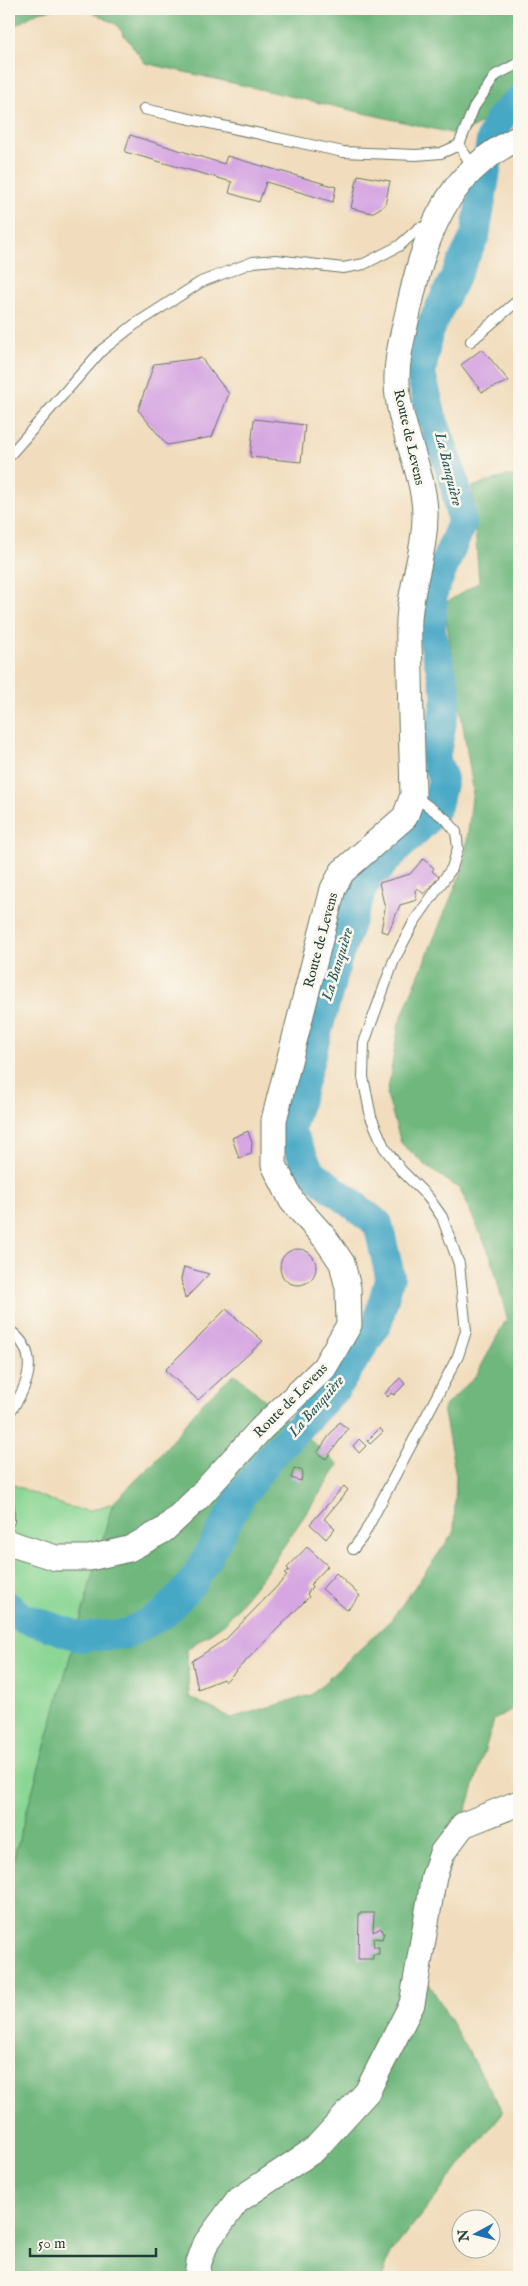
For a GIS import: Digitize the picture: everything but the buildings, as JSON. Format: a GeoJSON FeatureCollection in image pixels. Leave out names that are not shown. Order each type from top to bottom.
{"type":"FeatureCollection","features":[{"type":"Feature","properties":{"kind":"street","name":"Route de Levens"},"geometry":{"type":"LineString","coordinates":[[9,1543],[56,1558],[89,1558],[129,1548],[164,1530],[196,1500],[261,1429],[324,1368],[349,1325],[348,1288],[342,1263],[326,1238],[292,1201],[274,1165],[274,1120],[333,889],[342,872],[405,817],[417,798],[409,622],[423,541],[425,513],[422,484],[403,421],[397,383],[398,359],[419,263],[433,226],[454,190],[473,167],[503,145],[519,138]]}},
{"type":"Feature","properties":{"kind":"street"},"geometry":{"type":"LineString","coordinates":[[197,2277],[199,2262],[206,2243],[237,2202],[314,2150],[367,2092],[412,2004],[434,1876],[442,1853],[463,1825],[519,1803]]}},
{"type":"Feature","properties":{"kind":"lane"},"geometry":{"type":"LineString","coordinates":[[144,109],[343,152],[416,155],[441,153],[456,147],[474,107],[496,75],[519,63]]}},
{"type":"Feature","properties":{"kind":"lane"},"geometry":{"type":"LineString","coordinates":[[456,147],[473,167]]}},
{"type":"Feature","properties":{"kind":"lane"},"geometry":{"type":"LineString","coordinates":[[9,456],[102,350],[134,325],[201,282],[253,262],[276,260],[343,268],[364,264],[399,246],[419,228],[433,226]]}},
{"type":"Feature","properties":{"kind":"lane"},"geometry":{"type":"LineString","coordinates":[[470,341],[514,303],[519,304]]}},
{"type":"Feature","properties":{"kind":"lane"},"geometry":{"type":"LineString","coordinates":[[353,1548],[363,1536],[458,1356],[466,1330],[459,1264],[442,1217],[428,1197],[401,1170],[384,1147],[371,1117],[362,1077],[364,1043],[394,960],[414,922],[452,868],[458,848],[456,832],[447,820],[417,798]]}},
{"type":"Feature","properties":{"kind":"lane"},"geometry":{"type":"LineString","coordinates":[[9,1330],[24,1349],[29,1370],[26,1387],[9,1413]]}},
{"type":"Feature","properties":{"kind":"lane"},"geometry":{"type":"LineString","coordinates":[[9,1506],[9,1521]]}},
{"type":"Feature","properties":{"kind":"green space"},"geometry":{"type":"Polygon","coordinates":[[[9,9],[54,9],[38,12],[9,29],[9,9]]]}},
{"type":"Feature","properties":{"kind":"green space"},"geometry":{"type":"Polygon","coordinates":[[[85,9],[519,9],[519,102],[460,135],[145,63],[116,24],[85,9]]]}},
{"type":"Feature","properties":{"kind":"green space"},"geometry":{"type":"Polygon","coordinates":[[[507,476],[519,477],[519,1705],[494,1720],[419,1966],[503,2112],[390,2254],[383,2277],[9,2277],[9,1875],[113,1503],[157,1459],[203,1402],[235,1374],[339,1465],[266,1572],[225,1623],[187,1649],[189,1697],[231,1718],[311,1695],[391,1620],[454,1532],[456,1476],[443,1408],[476,1376],[507,1318],[491,1257],[460,1189],[429,1168],[401,1143],[387,1095],[399,1023],[464,866],[473,789],[444,604],[479,582],[472,487],[507,476]]]}},
{"type":"Feature","properties":{"kind":"green space"},"geometry":{"type":"Polygon","coordinates":[[[9,1483],[65,1506],[88,1511],[113,1503],[9,1875],[9,1483]]]}},
{"type":"Feature","properties":{"kind":"waterway","name":"La Banquière"},"geometry":{"type":"LineString","coordinates":[[9,1607],[21,1617],[81,1637],[126,1634],[164,1614],[194,1581],[241,1496],[270,1457],[336,1388],[377,1324],[390,1276],[378,1224],[310,1171],[290,1131],[337,960],[363,887],[386,860],[424,823],[437,806],[443,779],[435,758],[447,695],[431,630],[433,592],[462,523],[454,480],[432,417],[421,374],[428,332],[475,236],[492,135],[501,117],[519,100]]}}]}
